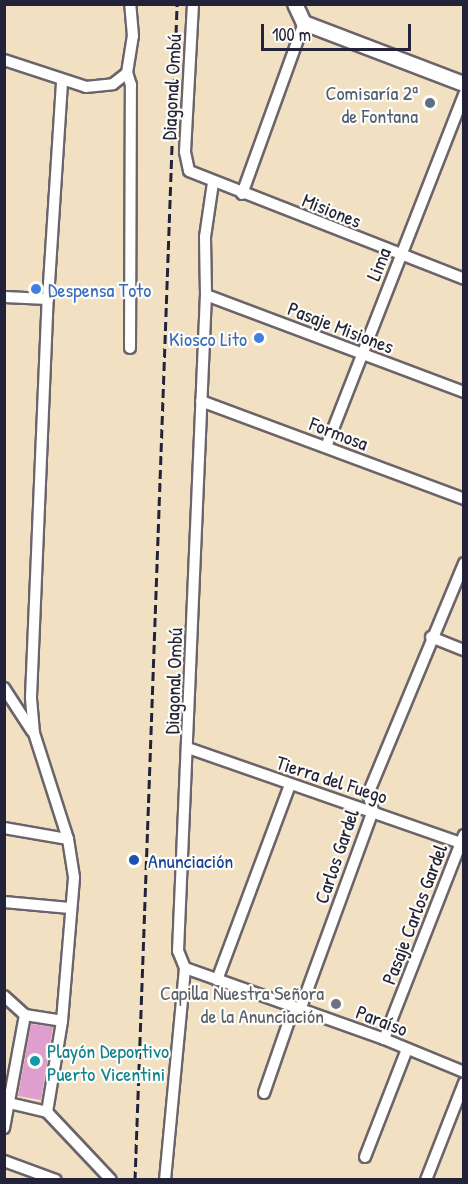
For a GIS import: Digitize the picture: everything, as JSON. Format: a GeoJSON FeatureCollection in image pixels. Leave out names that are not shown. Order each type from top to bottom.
{"type":"FeatureCollection","features":[{"type":"Feature","properties":{"kind":"street"},"geometry":{"type":"LineString","coordinates":[[129,348],[131,84],[127,73],[133,36],[130,4]]}},
{"type":"Feature","properties":{"kind":"street","name":"Diagonal Ombú"},"geometry":{"type":"LineString","coordinates":[[189,171],[185,152],[193,4]]}},
{"type":"Feature","properties":{"kind":"street"},"geometry":{"type":"LineString","coordinates":[[295,4],[304,23],[464,84]]}},
{"type":"Feature","properties":{"kind":"street"},"geometry":{"type":"LineString","coordinates":[[242,194],[304,23]]}},
{"type":"Feature","properties":{"kind":"street"},"geometry":{"type":"LineString","coordinates":[[4,60],[62,81],[86,87],[112,84],[127,73]]}},
{"type":"Feature","properties":{"kind":"street"},"geometry":{"type":"LineString","coordinates":[[47,1112],[62,1021],[74,877],[68,838],[34,734],[31,697],[48,299],[62,81]]}},
{"type":"Feature","properties":{"kind":"street","name":"Lima"},"geometry":{"type":"LineString","coordinates":[[326,447],[464,93]]}},
{"type":"Feature","properties":{"kind":"street","name":"Misiones"},"geometry":{"type":"LineString","coordinates":[[189,171],[213,183],[464,279]]}},
{"type":"Feature","properties":{"kind":"street","name":"Diagonal Ombú"},"geometry":{"type":"LineString","coordinates":[[165,1179],[184,968],[178,951],[206,295],[205,237],[213,183]]}},
{"type":"Feature","properties":{"kind":"street","name":"Pasaje Misiones"},"geometry":{"type":"LineString","coordinates":[[206,295],[464,393]]}},
{"type":"Feature","properties":{"kind":"street"},"geometry":{"type":"LineString","coordinates":[[4,297],[48,299]]}},
{"type":"Feature","properties":{"kind":"street","name":"Formosa"},"geometry":{"type":"LineString","coordinates":[[201,401],[464,500]]}},
{"type":"Feature","properties":{"kind":"street","name":"Carlos Gardel"},"geometry":{"type":"LineString","coordinates":[[264,1093],[290,1018],[300,1010],[373,811],[368,794],[431,637],[443,618],[464,563]]}},
{"type":"Feature","properties":{"kind":"street"},"geometry":{"type":"LineString","coordinates":[[431,637],[464,650]]}},
{"type":"Feature","properties":{"kind":"street"},"geometry":{"type":"LineString","coordinates":[[4,688],[34,734]]}},
{"type":"Feature","properties":{"kind":"street","name":"Tierra del Fuego"},"geometry":{"type":"LineString","coordinates":[[188,748],[290,785],[462,841]]}},
{"type":"Feature","properties":{"kind":"street"},"geometry":{"type":"LineString","coordinates":[[217,980],[290,785]]}},
{"type":"Feature","properties":{"kind":"street"},"geometry":{"type":"LineString","coordinates":[[4,828],[68,838]]}},
{"type":"Feature","properties":{"kind":"street","name":"Pasaje Carlos Gardel"},"geometry":{"type":"LineString","coordinates":[[384,1039],[462,841]]}},
{"type":"Feature","properties":{"kind":"street"},"geometry":{"type":"LineString","coordinates":[[4,902],[70,908]]}},
{"type":"Feature","properties":{"kind":"street","name":"Paraíso"},"geometry":{"type":"LineString","coordinates":[[184,968],[384,1039],[464,1072]]}},
{"type":"Feature","properties":{"kind":"street"},"geometry":{"type":"LineString","coordinates":[[4,996],[25,1016],[62,1021]]}},
{"type":"Feature","properties":{"kind":"street"},"geometry":{"type":"LineString","coordinates":[[4,1128],[25,1016]]}},
{"type":"Feature","properties":{"kind":"street"},"geometry":{"type":"LineString","coordinates":[[365,1157],[408,1049]]}},
{"type":"Feature","properties":{"kind":"street"},"geometry":{"type":"LineString","coordinates":[[426,1179],[464,1083]]}},
{"type":"Feature","properties":{"kind":"street"},"geometry":{"type":"LineString","coordinates":[[9,1103],[47,1112],[107,1179]]}},
{"type":"Feature","properties":{"kind":"street"},"geometry":{"type":"LineString","coordinates":[[4,1161],[56,1179]]}},
{"type":"Feature","properties":{"kind":"building","name":"Playón Deportivo Puerto Vicentini"},"geometry":{"type":"Polygon","coordinates":[[[31,1024],[53,1027],[41,1100],[18,1096],[31,1024]]]}},
{"type":"Feature","properties":{"kind":"railway"},"geometry":{"type":"LineString","coordinates":[[135,1180],[177,4]]}},
{"type":"Feature","properties":{"kind":"place","name":"Comisaría 2ª de Fontana"},"geometry":{"type":"Point","coordinates":[430,103]}},
{"type":"Feature","properties":{"kind":"place","name":"Despensa Toto"},"geometry":{"type":"Point","coordinates":[36,289]}},
{"type":"Feature","properties":{"kind":"place","name":"Kiosco Lito"},"geometry":{"type":"Point","coordinates":[259,338]}},
{"type":"Feature","properties":{"kind":"place","name":"Anunciación"},"geometry":{"type":"Point","coordinates":[134,860]}},
{"type":"Feature","properties":{"kind":"place","name":"Capilla Nuestra Señora de la Anunciación"},"geometry":{"type":"Point","coordinates":[336,1004]}},
{"type":"Feature","properties":{"kind":"place","name":"Playón Deportivo Puerto Vicentini"},"geometry":{"type":"Point","coordinates":[35,1061]}}]}
